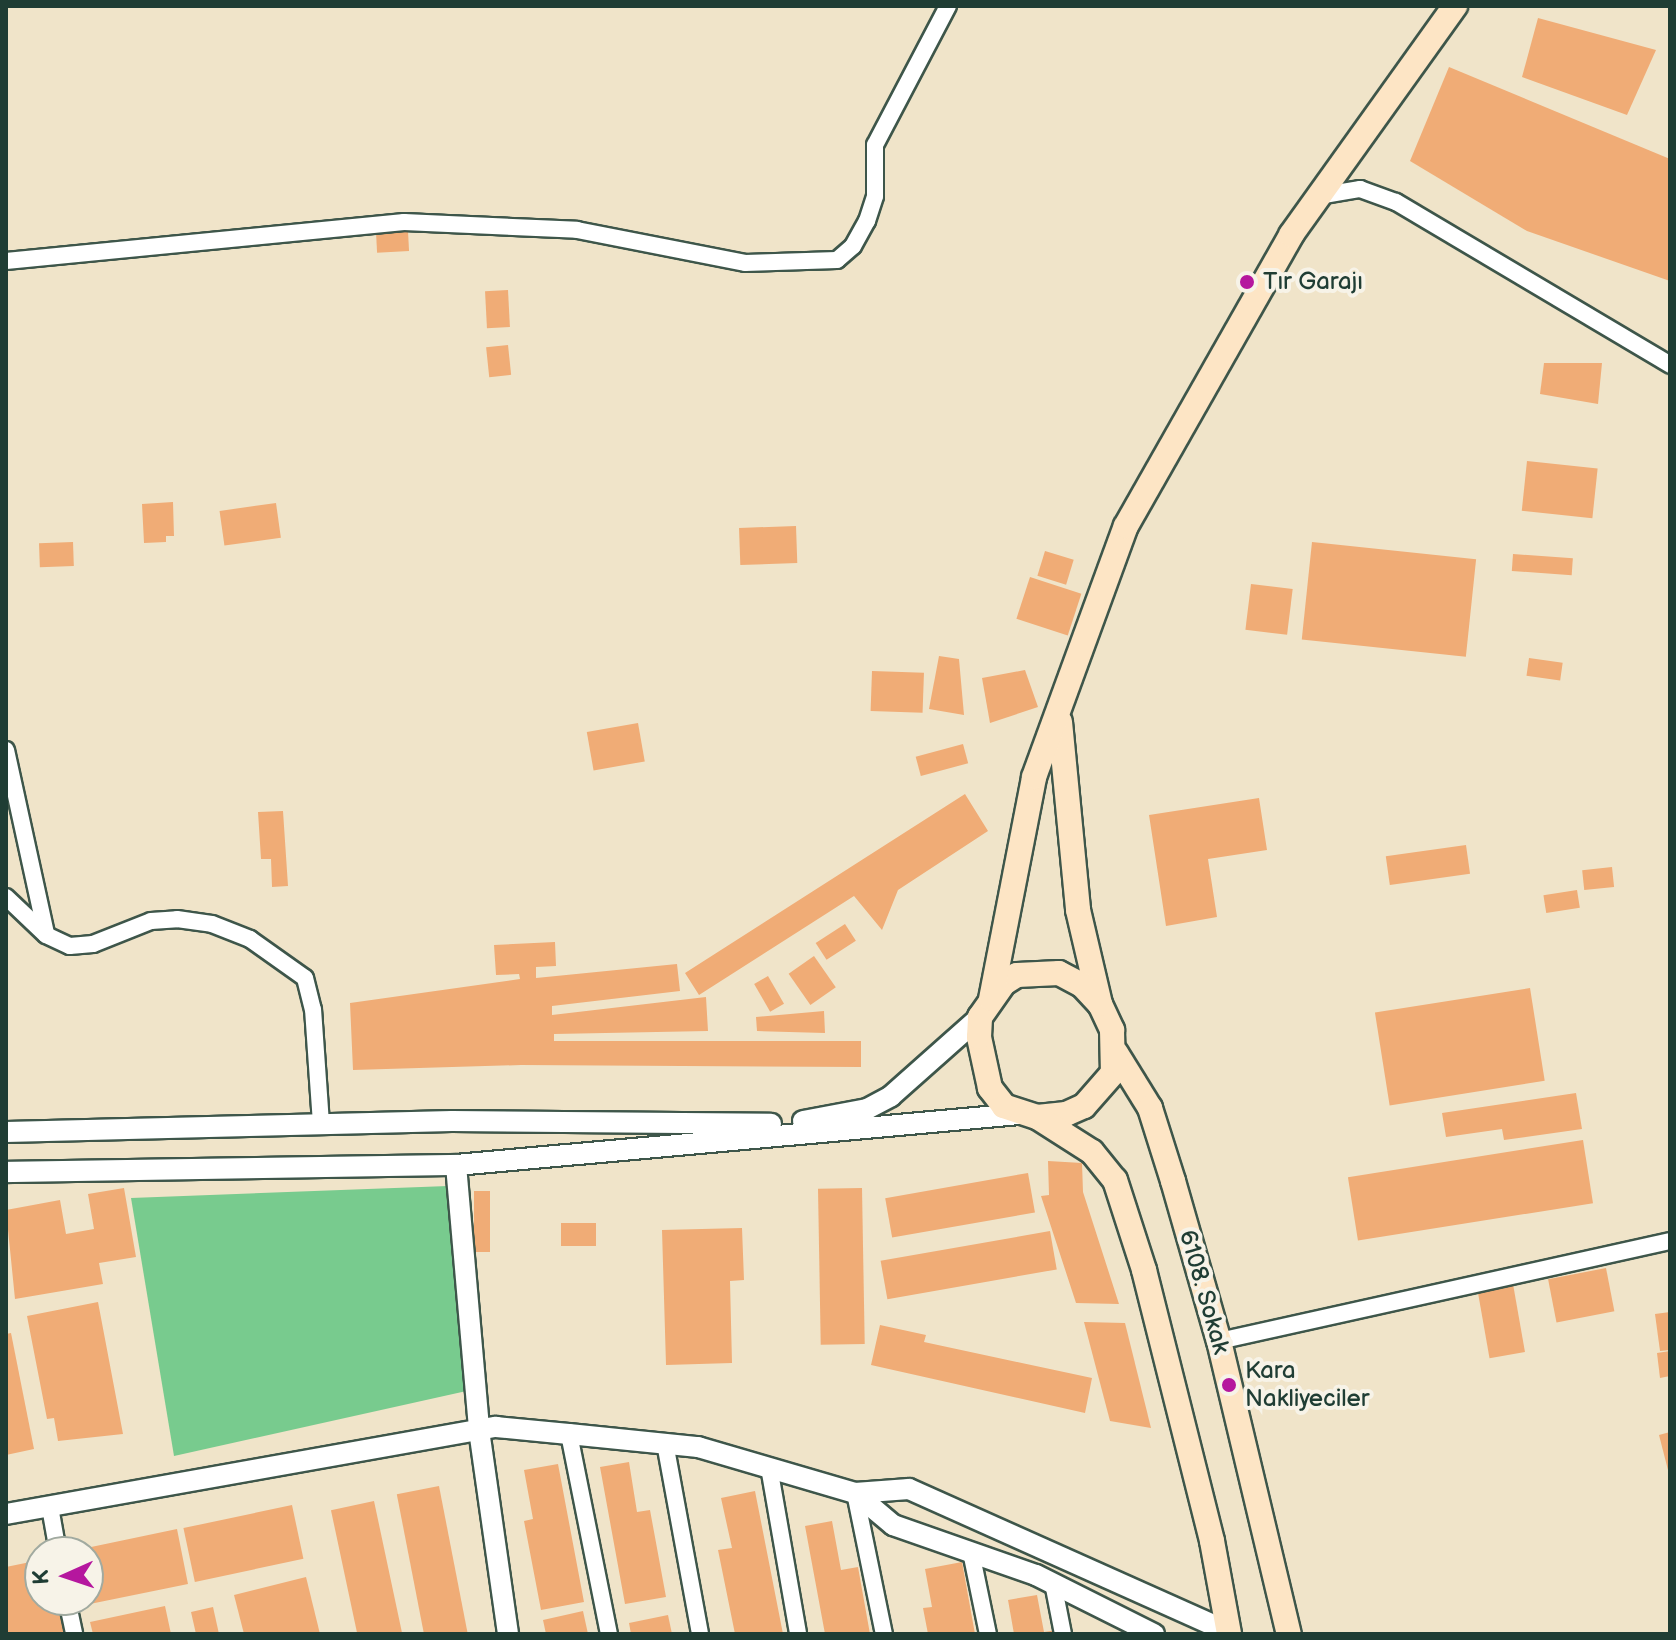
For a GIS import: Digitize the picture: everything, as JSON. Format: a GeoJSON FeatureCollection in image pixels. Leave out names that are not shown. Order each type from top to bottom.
{"type":"FeatureCollection","features":[{"type":"Feature","properties":{"kind":"main road"},"geometry":{"type":"LineString","coordinates":[[1229,1633],[1212,1541],[1148,1284],[1115,1180],[1092,1152],[1028,1115],[1004,1106],[990,1088],[981,1063],[986,1008],[1034,777],[1126,526],[1213,368],[1318,196],[1455,6]]}},
{"type":"Feature","properties":{"kind":"main road"},"geometry":{"type":"LineString","coordinates":[[1028,1115],[1084,1106],[1113,1073],[1116,1053],[1100,1004],[1078,910],[1059,714]]}},
{"type":"Feature","properties":{"kind":"main road"},"geometry":{"type":"LineString","coordinates":[[986,1008],[1017,975],[1036,971],[1059,973],[1082,985],[1100,1004]]}},
{"type":"Feature","properties":{"kind":"main road","name":"6108. Sokak"},"geometry":{"type":"LineString","coordinates":[[1116,1053],[1150,1108],[1219,1341],[1289,1634]]}},
{"type":"Feature","properties":{"kind":"street"},"geometry":{"type":"LineString","coordinates":[[6,261],[404,222],[577,230],[722,261],[818,264],[837,260],[853,246],[867,221],[875,196],[875,145],[948,6]]}},
{"type":"Feature","properties":{"kind":"street"},"geometry":{"type":"LineString","coordinates":[[1318,196],[1360,189],[1396,202],[1670,365]]}},
{"type":"Feature","properties":{"kind":"street"},"geometry":{"type":"LineString","coordinates":[[6,750],[46,935]]}},
{"type":"Feature","properties":{"kind":"street"},"geometry":{"type":"LineString","coordinates":[[6,897],[46,935],[70,946],[93,944],[151,921],[177,919],[250,939],[305,978],[313,1009],[321,1123]]}},
{"type":"Feature","properties":{"kind":"street"},"geometry":{"type":"LineString","coordinates":[[6,1132],[321,1123],[751,1125],[816,1121],[867,1109],[891,1096],[986,1008]]}},
{"type":"Feature","properties":{"kind":"street"},"geometry":{"type":"LineString","coordinates":[[6,1172],[456,1165],[1028,1115]]}},
{"type":"Feature","properties":{"kind":"street"},"geometry":{"type":"LineString","coordinates":[[456,1165],[479,1430],[508,1634]]}},
{"type":"Feature","properties":{"kind":"street"},"geometry":{"type":"LineString","coordinates":[[1219,1341],[1670,1241]]}},
{"type":"Feature","properties":{"kind":"street"},"geometry":{"type":"LineString","coordinates":[[6,1514],[496,1427],[665,1443],[698,1447],[855,1493],[909,1489],[1229,1633]]}},
{"type":"Feature","properties":{"kind":"street"},"geometry":{"type":"LineString","coordinates":[[569,1434],[609,1634]]}},
{"type":"Feature","properties":{"kind":"street"},"geometry":{"type":"LineString","coordinates":[[665,1443],[700,1634]]}},
{"type":"Feature","properties":{"kind":"street"},"geometry":{"type":"LineString","coordinates":[[769,1467],[798,1634]]}},
{"type":"Feature","properties":{"kind":"street"},"geometry":{"type":"LineString","coordinates":[[855,1493],[893,1525],[1053,1583],[1154,1634]]}},
{"type":"Feature","properties":{"kind":"street"},"geometry":{"type":"LineString","coordinates":[[855,1493],[884,1634]]}},
{"type":"Feature","properties":{"kind":"street"},"geometry":{"type":"LineString","coordinates":[[50,1507],[55,1536]]}},
{"type":"Feature","properties":{"kind":"street"},"geometry":{"type":"LineString","coordinates":[[971,1552],[988,1634]]}},
{"type":"Feature","properties":{"kind":"street"},"geometry":{"type":"LineString","coordinates":[[1053,1583],[1063,1634]]}},
{"type":"Feature","properties":{"kind":"green space"},"geometry":{"type":"Polygon","coordinates":[[[448,1186],[471,1390],[174,1456],[131,1198],[448,1186]]]}},
{"type":"Feature","properties":{"kind":"building"},"geometry":{"type":"Polygon","coordinates":[[[1538,18],[1656,50],[1627,115],[1522,77],[1538,18]]]}},
{"type":"Feature","properties":{"kind":"building"},"geometry":{"type":"Polygon","coordinates":[[[1449,67],[1670,159],[1670,281],[1527,231],[1410,161],[1449,67]]]}},
{"type":"Feature","properties":{"kind":"building"},"geometry":{"type":"Polygon","coordinates":[[[408,231],[409,251],[377,253],[376,233],[408,231]]]}},
{"type":"Feature","properties":{"kind":"building"},"geometry":{"type":"Polygon","coordinates":[[[508,290],[510,327],[487,328],[485,291],[508,290]]]}},
{"type":"Feature","properties":{"kind":"building"},"geometry":{"type":"Polygon","coordinates":[[[508,345],[511,375],[489,377],[486,347],[508,345]]]}},
{"type":"Feature","properties":{"kind":"building"},"geometry":{"type":"Polygon","coordinates":[[[1544,363],[1602,363],[1598,404],[1540,394],[1544,363]]]}},
{"type":"Feature","properties":{"kind":"building"},"geometry":{"type":"Polygon","coordinates":[[[1527,461],[1598,468],[1592,518],[1522,511],[1527,461]]]}},
{"type":"Feature","properties":{"kind":"building"},"geometry":{"type":"Polygon","coordinates":[[[173,502],[174,536],[166,536],[166,542],[144,543],[142,504],[173,502]]]}},
{"type":"Feature","properties":{"kind":"building"},"geometry":{"type":"Polygon","coordinates":[[[276,503],[281,538],[224,546],[220,511],[276,503]]]}},
{"type":"Feature","properties":{"kind":"building"},"geometry":{"type":"Polygon","coordinates":[[[796,526],[797,563],[740,565],[739,528],[796,526]]]}},
{"type":"Feature","properties":{"kind":"building"},"geometry":{"type":"Polygon","coordinates":[[[73,542],[74,566],[40,567],[39,543],[73,542]]]}},
{"type":"Feature","properties":{"kind":"building"},"geometry":{"type":"Polygon","coordinates":[[[1312,542],[1476,559],[1466,657],[1302,639],[1312,542]]]}},
{"type":"Feature","properties":{"kind":"building"},"geometry":{"type":"Polygon","coordinates":[[[1045,551],[1074,560],[1066,585],[1037,576],[1045,551]]]}},
{"type":"Feature","properties":{"kind":"building"},"geometry":{"type":"Polygon","coordinates":[[[1513,554],[1573,558],[1572,575],[1512,571],[1513,554]]]}},
{"type":"Feature","properties":{"kind":"building"},"geometry":{"type":"Polygon","coordinates":[[[1030,577],[1081,594],[1068,636],[1016,619],[1030,577]]]}},
{"type":"Feature","properties":{"kind":"building"},"geometry":{"type":"Polygon","coordinates":[[[1251,584],[1293,589],[1287,635],[1245,630],[1251,584]]]}},
{"type":"Feature","properties":{"kind":"building"},"geometry":{"type":"Polygon","coordinates":[[[939,656],[959,659],[964,715],[929,709],[939,656]]]}},
{"type":"Feature","properties":{"kind":"building"},"geometry":{"type":"Polygon","coordinates":[[[1529,658],[1563,663],[1560,681],[1526,676],[1529,658]]]}},
{"type":"Feature","properties":{"kind":"building"},"geometry":{"type":"Polygon","coordinates":[[[1025,670],[1038,707],[990,723],[982,678],[1025,670]]]}},
{"type":"Feature","properties":{"kind":"building"},"geometry":{"type":"Polygon","coordinates":[[[872,671],[924,673],[923,713],[871,711],[872,671]]]}},
{"type":"Feature","properties":{"kind":"building"},"geometry":{"type":"Polygon","coordinates":[[[638,723],[645,761],[594,770],[587,732],[638,723]]]}},
{"type":"Feature","properties":{"kind":"building"},"geometry":{"type":"Polygon","coordinates":[[[963,744],[968,763],[921,776],[916,757],[963,744]]]}},
{"type":"Feature","properties":{"kind":"building"},"geometry":{"type":"Polygon","coordinates":[[[965,794],[988,831],[898,890],[882,930],[854,896],[699,995],[685,973],[965,794]]]}},
{"type":"Feature","properties":{"kind":"building"},"geometry":{"type":"Polygon","coordinates":[[[1259,798],[1267,850],[1208,859],[1217,917],[1166,926],[1149,815],[1259,798]]]}},
{"type":"Feature","properties":{"kind":"building"},"geometry":{"type":"Polygon","coordinates":[[[283,811],[288,886],[272,887],[271,859],[261,859],[258,812],[283,811]]]}},
{"type":"Feature","properties":{"kind":"building"},"geometry":{"type":"Polygon","coordinates":[[[1466,845],[1470,874],[1390,885],[1386,856],[1466,845]]]}},
{"type":"Feature","properties":{"kind":"building"},"geometry":{"type":"Polygon","coordinates":[[[1612,867],[1614,887],[1584,890],[1582,870],[1612,867]]]}},
{"type":"Feature","properties":{"kind":"building"},"geometry":{"type":"Polygon","coordinates":[[[1577,890],[1580,908],[1546,913],[1543,895],[1577,890]]]}},
{"type":"Feature","properties":{"kind":"building"},"geometry":{"type":"Polygon","coordinates":[[[845,924],[856,941],[827,960],[816,943],[845,924]]]}},
{"type":"Feature","properties":{"kind":"building"},"geometry":{"type":"Polygon","coordinates":[[[555,942],[556,966],[536,967],[536,978],[677,964],[680,991],[552,1006],[552,1015],[706,997],[708,1031],[554,1034],[554,1041],[861,1041],[861,1067],[521,1065],[353,1070],[350,1003],[520,979],[519,974],[496,975],[494,945],[555,942]]]}},
{"type":"Feature","properties":{"kind":"building"},"geometry":{"type":"Polygon","coordinates":[[[814,956],[836,987],[810,1005],[789,974],[814,956]]]}},
{"type":"Feature","properties":{"kind":"building"},"geometry":{"type":"Polygon","coordinates":[[[768,976],[784,1004],[770,1012],[754,984],[768,976]]]}},
{"type":"Feature","properties":{"kind":"building"},"geometry":{"type":"Polygon","coordinates":[[[1530,988],[1545,1081],[1390,1105],[1375,1013],[1530,988]]]}},
{"type":"Feature","properties":{"kind":"building"},"geometry":{"type":"Polygon","coordinates":[[[824,1011],[825,1033],[757,1031],[756,1017],[824,1011]]]}},
{"type":"Feature","properties":{"kind":"building"},"geometry":{"type":"Polygon","coordinates":[[[1576,1093],[1582,1129],[1504,1140],[1502,1129],[1446,1137],[1442,1113],[1576,1093]]]}},
{"type":"Feature","properties":{"kind":"building"},"geometry":{"type":"Polygon","coordinates":[[[1583,1140],[1593,1203],[1358,1240],[1348,1177],[1583,1140]]]}},
{"type":"Feature","properties":{"kind":"building"},"geometry":{"type":"Polygon","coordinates":[[[1048,1161],[1082,1163],[1083,1192],[1119,1304],[1076,1303],[1041,1196],[1049,1195],[1048,1161]]]}},
{"type":"Feature","properties":{"kind":"building"},"geometry":{"type":"Polygon","coordinates":[[[1028,1173],[1035,1212],[892,1238],[885,1198],[1028,1173]]]}},
{"type":"Feature","properties":{"kind":"building"},"geometry":{"type":"Polygon","coordinates":[[[124,1188],[136,1257],[99,1263],[103,1284],[15,1299],[6,1210],[60,1200],[66,1234],[94,1229],[88,1194],[124,1188]]]}},
{"type":"Feature","properties":{"kind":"building"},"geometry":{"type":"Polygon","coordinates":[[[862,1188],[865,1344],[821,1345],[818,1189],[862,1188]]]}},
{"type":"Feature","properties":{"kind":"building"},"geometry":{"type":"Polygon","coordinates":[[[474,1191],[490,1191],[490,1252],[474,1252],[474,1191]]]}},
{"type":"Feature","properties":{"kind":"building"},"geometry":{"type":"Polygon","coordinates":[[[561,1223],[596,1223],[596,1246],[561,1246],[561,1223]]]}},
{"type":"Feature","properties":{"kind":"building"},"geometry":{"type":"Polygon","coordinates":[[[742,1228],[744,1280],[730,1281],[732,1363],[666,1365],[662,1230],[742,1228]]]}},
{"type":"Feature","properties":{"kind":"building"},"geometry":{"type":"Polygon","coordinates":[[[1050,1231],[1057,1269],[887,1299],[881,1261],[1050,1231]]]}},
{"type":"Feature","properties":{"kind":"building"},"geometry":{"type":"Polygon","coordinates":[[[1606,1268],[1614,1311],[1556,1322],[1548,1279],[1606,1268]]]}},
{"type":"Feature","properties":{"kind":"building"},"geometry":{"type":"Polygon","coordinates":[[[1513,1284],[1525,1352],[1490,1358],[1478,1290],[1513,1284]]]}},
{"type":"Feature","properties":{"kind":"building"},"geometry":{"type":"Polygon","coordinates":[[[98,1302],[123,1434],[58,1441],[54,1418],[47,1419],[27,1316],[98,1302]]]}},
{"type":"Feature","properties":{"kind":"building"},"geometry":{"type":"Polygon","coordinates":[[[1670,1312],[1670,1350],[1660,1351],[1655,1314],[1670,1312]]]}},
{"type":"Feature","properties":{"kind":"building"},"geometry":{"type":"Polygon","coordinates":[[[1084,1322],[1125,1323],[1151,1428],[1110,1421],[1084,1322]]]}},
{"type":"Feature","properties":{"kind":"building"},"geometry":{"type":"Polygon","coordinates":[[[880,1325],[926,1335],[924,1342],[1092,1378],[1085,1413],[871,1365],[880,1325]]]}},
{"type":"Feature","properties":{"kind":"building"},"geometry":{"type":"Polygon","coordinates":[[[11,1333],[34,1449],[6,1455],[6,1334],[11,1333]]]}},
{"type":"Feature","properties":{"kind":"building"},"geometry":{"type":"Polygon","coordinates":[[[1670,1351],[1670,1376],[1660,1378],[1657,1353],[1670,1351]]]}},
{"type":"Feature","properties":{"kind":"building"},"geometry":{"type":"Polygon","coordinates":[[[1670,1432],[1670,1473],[1669,1474],[1659,1435],[1670,1432]]]}},
{"type":"Feature","properties":{"kind":"building"},"geometry":{"type":"Polygon","coordinates":[[[629,1462],[637,1512],[650,1510],[666,1597],[625,1604],[600,1467],[629,1462]]]}},
{"type":"Feature","properties":{"kind":"building"},"geometry":{"type":"Polygon","coordinates":[[[558,1464],[584,1602],[541,1610],[524,1521],[533,1519],[524,1470],[558,1464]]]}},
{"type":"Feature","properties":{"kind":"building"},"geometry":{"type":"Polygon","coordinates":[[[439,1486],[468,1634],[424,1634],[397,1494],[439,1486]]]}},
{"type":"Feature","properties":{"kind":"building"},"geometry":{"type":"Polygon","coordinates":[[[755,1491],[783,1634],[735,1634],[718,1550],[732,1548],[721,1498],[755,1491]]]}},
{"type":"Feature","properties":{"kind":"building"},"geometry":{"type":"Polygon","coordinates":[[[374,1501],[402,1634],[357,1634],[331,1510],[374,1501]]]}},
{"type":"Feature","properties":{"kind":"building"},"geometry":{"type":"Polygon","coordinates":[[[292,1505],[303,1559],[195,1582],[183,1528],[292,1505]]]}},
{"type":"Feature","properties":{"kind":"building"},"geometry":{"type":"Polygon","coordinates":[[[832,1521],[841,1570],[858,1567],[870,1634],[825,1634],[805,1526],[832,1521]]]}},
{"type":"Feature","properties":{"kind":"building"},"geometry":{"type":"Polygon","coordinates":[[[177,1529],[188,1584],[104,1601],[104,1544],[177,1529]]]}},
{"type":"Feature","properties":{"kind":"building"},"geometry":{"type":"Polygon","coordinates":[[[962,1562],[975,1634],[928,1634],[923,1608],[932,1607],[925,1569],[962,1562]]]}},
{"type":"Feature","properties":{"kind":"building"},"geometry":{"type":"Polygon","coordinates":[[[24,1563],[24,1616],[60,1616],[64,1634],[6,1634],[6,1567],[24,1563]]]}},
{"type":"Feature","properties":{"kind":"building"},"geometry":{"type":"Polygon","coordinates":[[[306,1577],[320,1634],[244,1634],[234,1595],[306,1577]]]}},
{"type":"Feature","properties":{"kind":"building"},"geometry":{"type":"Polygon","coordinates":[[[1037,1595],[1044,1632],[1057,1630],[1058,1634],[1014,1634],[1008,1600],[1037,1595]]]}},
{"type":"Feature","properties":{"kind":"building"},"geometry":{"type":"Polygon","coordinates":[[[165,1606],[171,1634],[93,1634],[90,1622],[165,1606]]]}},
{"type":"Feature","properties":{"kind":"building"},"geometry":{"type":"Polygon","coordinates":[[[213,1607],[219,1634],[196,1634],[191,1612],[213,1607]]]}},
{"type":"Feature","properties":{"kind":"building"},"geometry":{"type":"Polygon","coordinates":[[[583,1611],[588,1634],[546,1634],[543,1620],[583,1611]]]}},
{"type":"Feature","properties":{"kind":"building"},"geometry":{"type":"Polygon","coordinates":[[[668,1615],[672,1634],[631,1634],[629,1623],[668,1615]]]}},
{"type":"Feature","properties":{"kind":"place","name":"Tır Garajı"},"geometry":{"type":"Point","coordinates":[1247,282]}},
{"type":"Feature","properties":{"kind":"place","name":"Kara Nakliyeciler"},"geometry":{"type":"Point","coordinates":[1229,1385]}}]}
